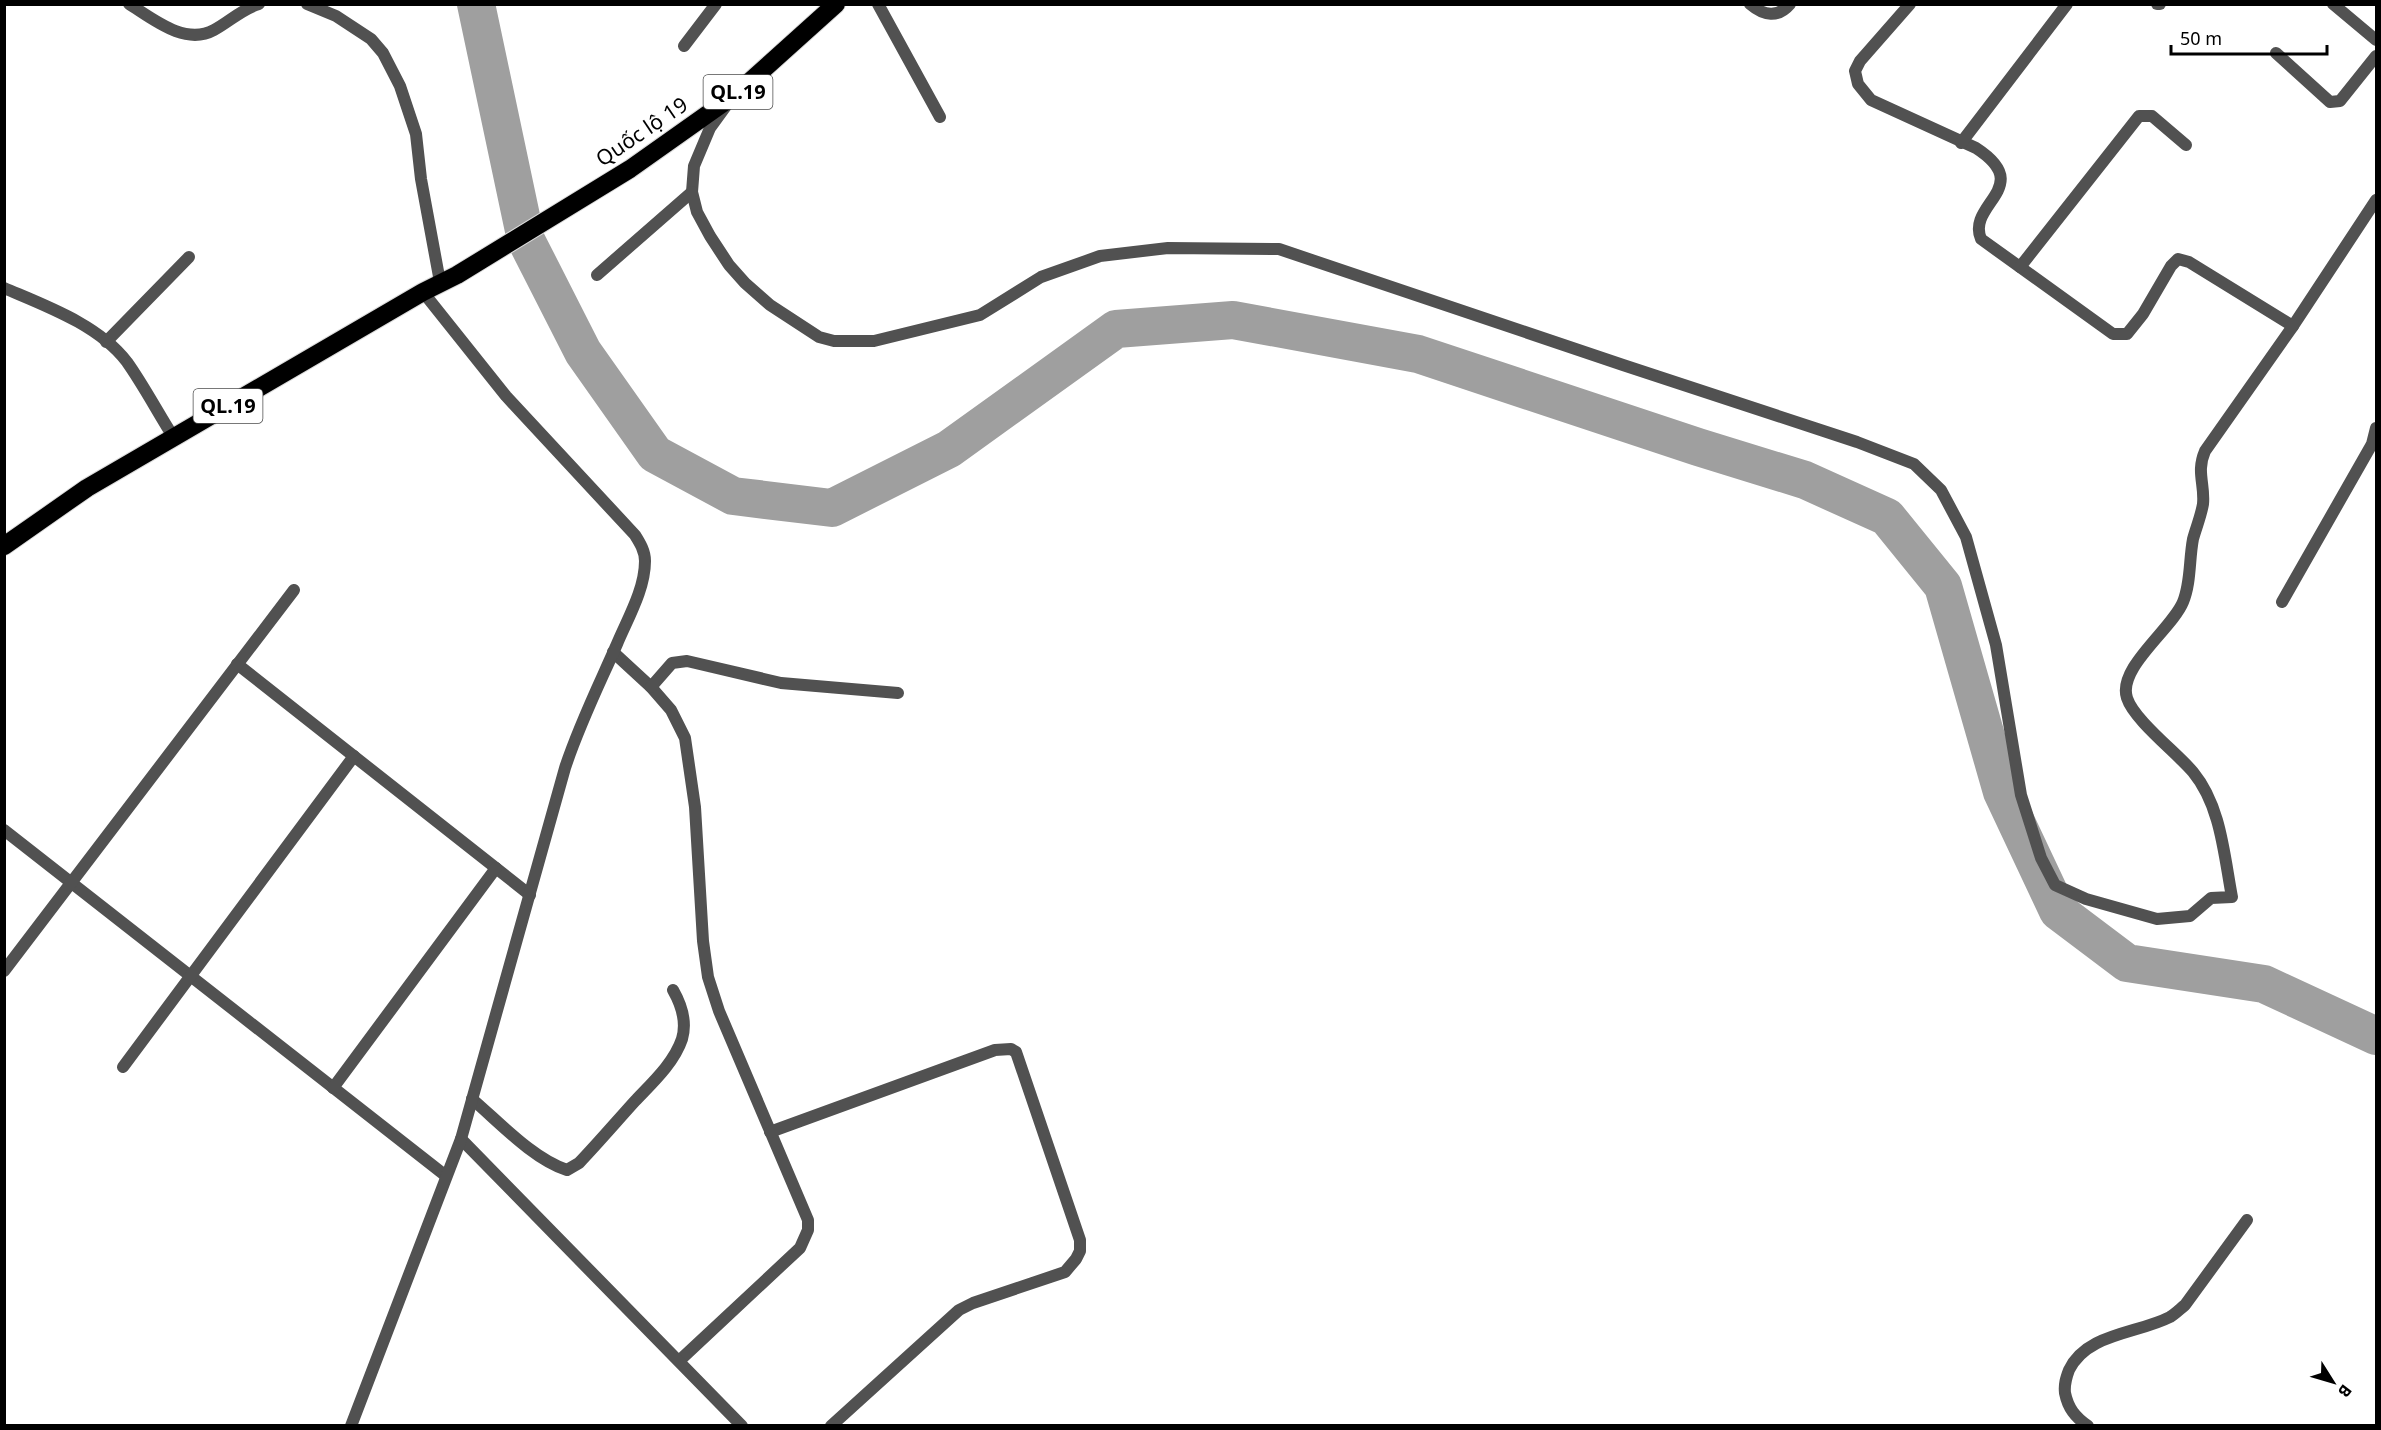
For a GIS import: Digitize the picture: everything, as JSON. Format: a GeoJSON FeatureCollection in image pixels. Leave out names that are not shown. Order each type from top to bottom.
{"type":"FeatureCollection","features":[{"type":"Feature","properties":{"kind":"highway","name":"Quốc lộ 19"},"geometry":{"type":"LineString","coordinates":[[440,282],[457,274],[630,169],[736,94],[836,4]]}},
{"type":"Feature","properties":{"kind":"highway","name":"QL.19"},"geometry":{"type":"LineString","coordinates":[[4,546],[87,488],[440,282]]}},
{"type":"Feature","properties":{"kind":"street"},"geometry":{"type":"LineString","coordinates":[[129,4],[171,30],[203,35],[259,4]]}},
{"type":"Feature","properties":{"kind":"street"},"geometry":{"type":"LineString","coordinates":[[306,4],[336,16],[371,39],[383,53],[400,86],[416,134],[421,179],[440,282]]}},
{"type":"Feature","properties":{"kind":"street"},"geometry":{"type":"LineString","coordinates":[[684,46],[716,4]]}},
{"type":"Feature","properties":{"kind":"street"},"geometry":{"type":"LineString","coordinates":[[878,4],[940,117]]}},
{"type":"Feature","properties":{"kind":"street"},"geometry":{"type":"LineString","coordinates":[[1750,4],[1768,15],[1778,14],[1790,4]]}},
{"type":"Feature","properties":{"kind":"street"},"geometry":{"type":"LineString","coordinates":[[1910,4],[1860,61],[1855,71],[1858,84],[1871,99],[1961,143],[1976,148],[1989,157],[2001,174],[2001,183],[1979,223],[1978,230],[1981,239],[2113,334],[2127,334],[2143,314],[2171,266],[2178,259],[2189,262],[2293,326]]}},
{"type":"Feature","properties":{"kind":"street"},"geometry":{"type":"LineString","coordinates":[[1961,143],[2067,4]]}},
{"type":"Feature","properties":{"kind":"street"},"geometry":{"type":"LineString","coordinates":[[2333,4],[2376,40]]}},
{"type":"Feature","properties":{"kind":"street"},"geometry":{"type":"LineString","coordinates":[[2276,53],[2330,102],[2340,101],[2376,56]]}},
{"type":"Feature","properties":{"kind":"street"},"geometry":{"type":"LineString","coordinates":[[736,94],[710,128],[700,147],[694,166],[692,192],[697,212],[729,265],[745,283],[770,305],[819,337],[834,341],[874,341],[980,315],[1041,277],[1100,256],[1168,248],[1280,249],[1611,362],[1857,442],[1914,464],[1941,490],[1966,537],[1996,645],[2021,795],[2041,858],[2055,885],[2086,899],[2157,919],[2190,916],[2211,898],[2232,897],[2218,824],[2211,802],[2193,772],[2134,710],[2127,697],[2126,686],[2138,662],[2178,612],[2184,600],[2193,539],[2203,506],[2200,473],[2205,451],[2293,326],[2376,200]]}},
{"type":"Feature","properties":{"kind":"street"},"geometry":{"type":"LineString","coordinates":[[2020,267],[2139,116],[2152,117],[2186,144]]}},
{"type":"Feature","properties":{"kind":"street"},"geometry":{"type":"LineString","coordinates":[[597,275],[692,192]]}},
{"type":"Feature","properties":{"kind":"street"},"geometry":{"type":"LineString","coordinates":[[106,342],[189,257]]}},
{"type":"Feature","properties":{"kind":"street"},"geometry":{"type":"LineString","coordinates":[[4,288],[51,309],[88,329],[106,342],[126,361],[174,438]]}},
{"type":"Feature","properties":{"kind":"street"},"geometry":{"type":"LineString","coordinates":[[351,1425],[460,1139],[571,748],[640,588],[645,559],[642,547],[635,535],[506,396],[423,292]]}},
{"type":"Feature","properties":{"kind":"street"},"geometry":{"type":"LineString","coordinates":[[2282,602],[2372,444],[2376,428]]}},
{"type":"Feature","properties":{"kind":"street"},"geometry":{"type":"LineString","coordinates":[[4,971],[294,590]]}},
{"type":"Feature","properties":{"kind":"street"},"geometry":{"type":"LineString","coordinates":[[613,652],[651,687],[671,710],[685,738],[695,807],[703,941],[708,977],[719,1011],[808,1220],[805,1240],[791,1257],[679,1361]]}},
{"type":"Feature","properties":{"kind":"street"},"geometry":{"type":"LineString","coordinates":[[651,687],[672,663],[679,661],[782,684],[898,693]]}},
{"type":"Feature","properties":{"kind":"street"},"geometry":{"type":"LineString","coordinates":[[237,664],[530,895]]}},
{"type":"Feature","properties":{"kind":"street"},"geometry":{"type":"LineString","coordinates":[[123,1067],[354,756]]}},
{"type":"Feature","properties":{"kind":"street"},"geometry":{"type":"LineString","coordinates":[[4,830],[446,1176]]}},
{"type":"Feature","properties":{"kind":"street"},"geometry":{"type":"LineString","coordinates":[[333,1088],[496,868]]}},
{"type":"Feature","properties":{"kind":"street"},"geometry":{"type":"LineString","coordinates":[[472,1099],[536,1154],[567,1170],[579,1163],[658,1076],[676,1052],[682,1037],[683,1022],[680,1004],[673,990]]}},
{"type":"Feature","properties":{"kind":"street"},"geometry":{"type":"LineString","coordinates":[[770,1132],[995,1050],[1011,1049],[1016,1052],[1080,1240],[1080,1251],[1065,1272],[973,1302],[959,1310],[831,1425]]}},
{"type":"Feature","properties":{"kind":"street"},"geometry":{"type":"LineString","coordinates":[[460,1139],[742,1425]]}},
{"type":"Feature","properties":{"kind":"street"},"geometry":{"type":"LineString","coordinates":[[2088,1425],[2075,1416],[2067,1402],[2064,1386],[2072,1365],[2081,1354],[2097,1342],[2171,1316],[2185,1305],[2247,1220]]}},
{"type":"Feature","properties":{"kind":"waterway"},"geometry":{"type":"LineString","coordinates":[[476,4],[526,240],[583,352],[655,454],[733,496],[832,508],[949,449],[1116,329],[1233,320],[1418,354],[1805,480],[1887,517],[1943,586],[2002,792],[2058,911],[2127,963],[2264,984],[2376,1036]]}}]}
